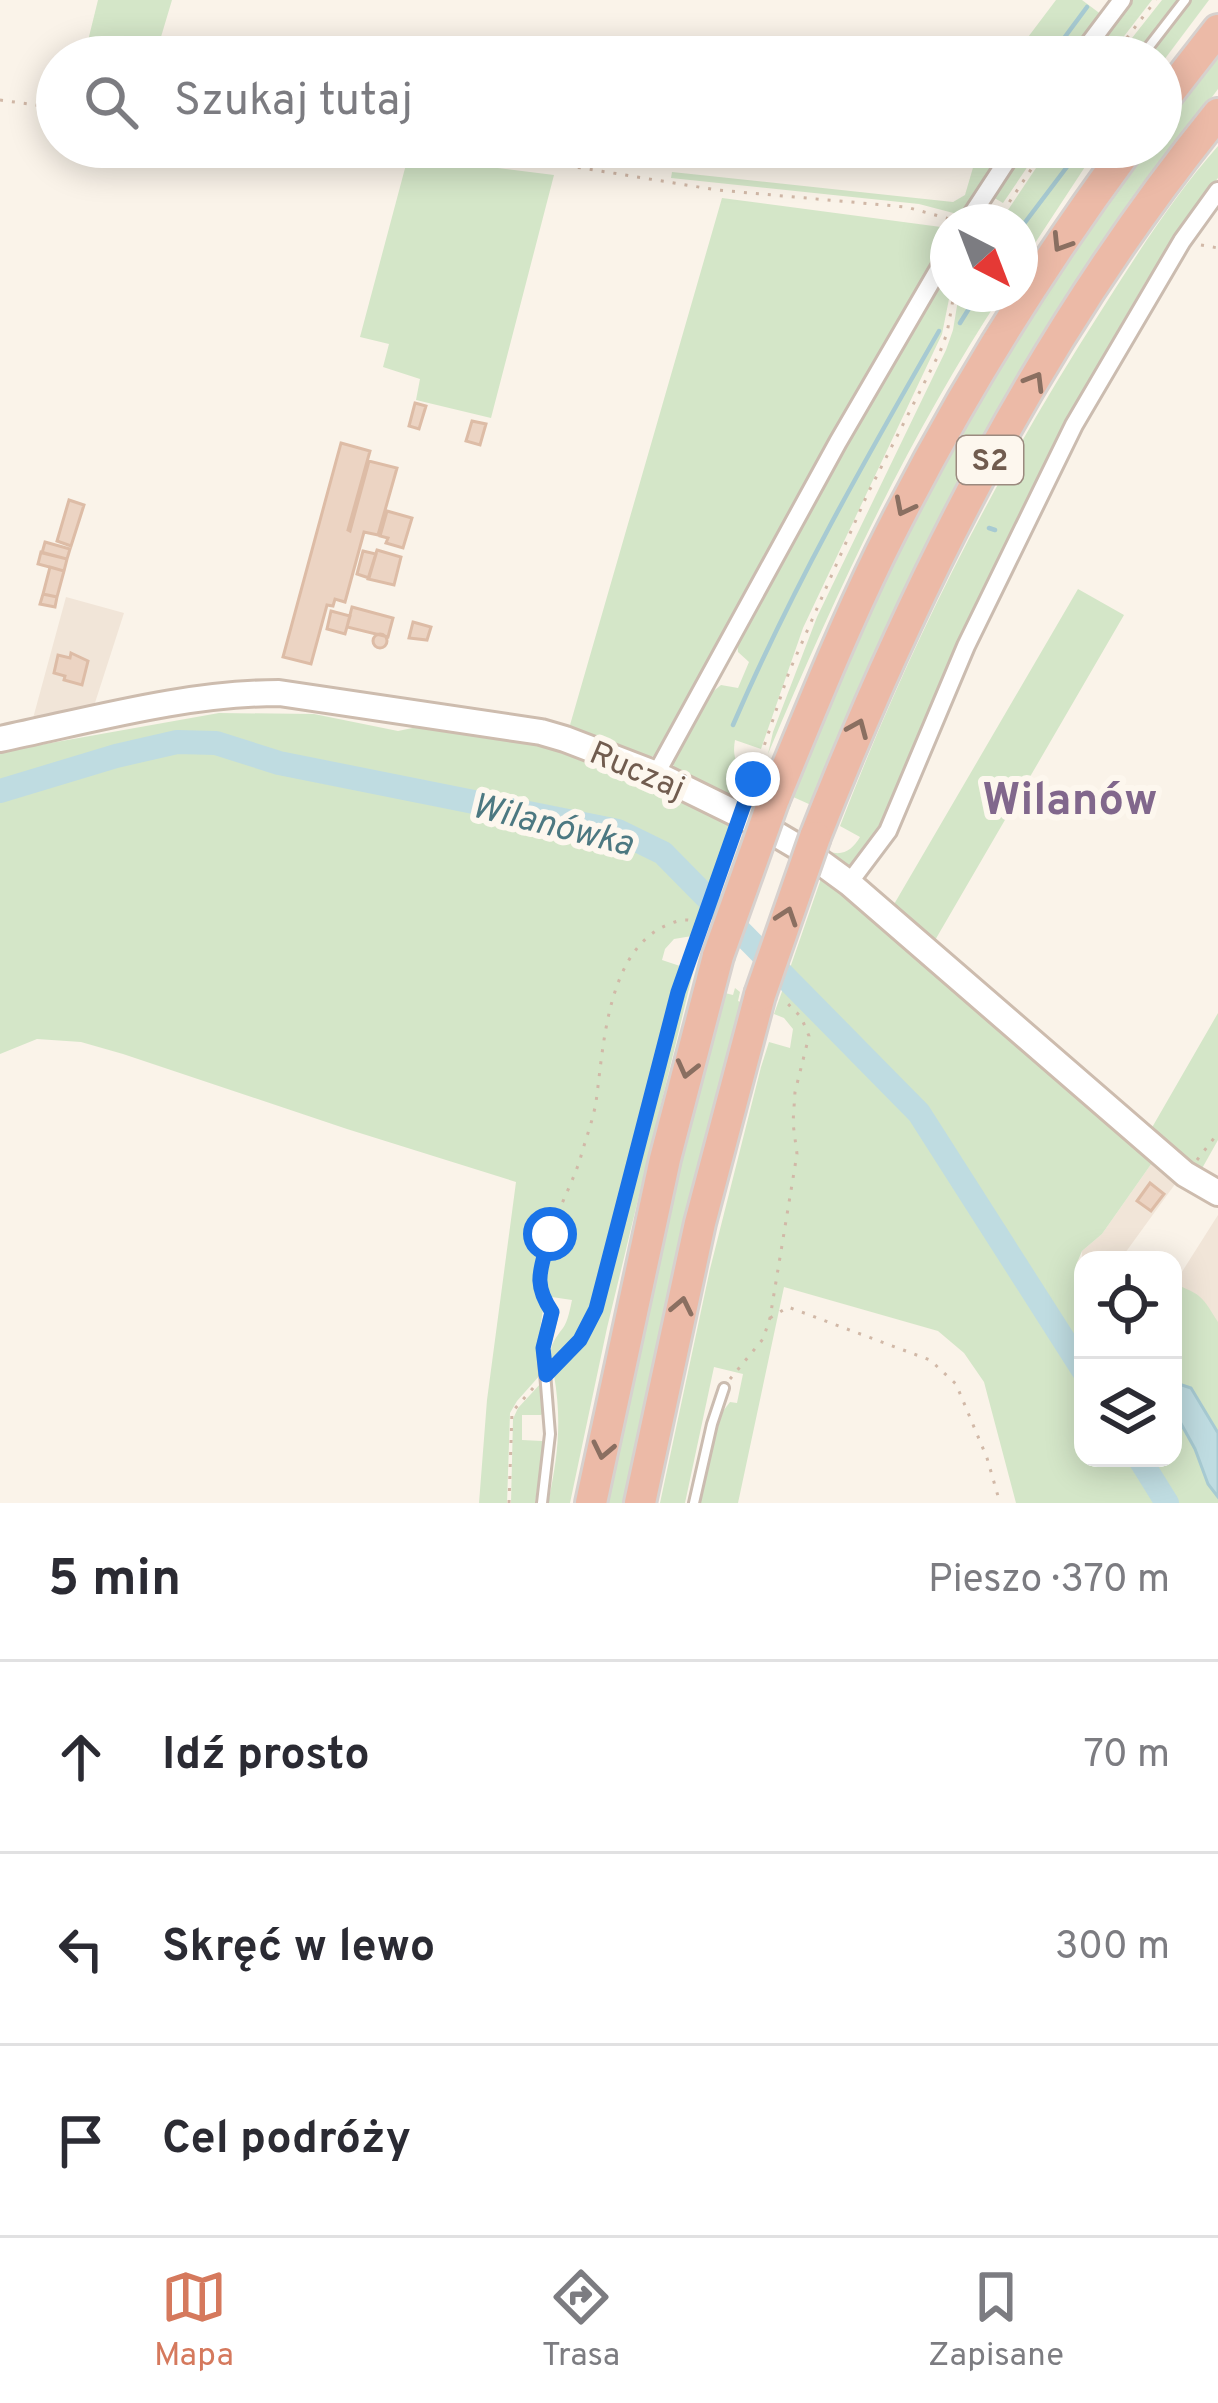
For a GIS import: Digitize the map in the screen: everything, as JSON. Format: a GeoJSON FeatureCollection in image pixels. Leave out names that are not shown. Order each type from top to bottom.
{"type":"FeatureCollection","features":[{"type":"Feature","properties":{"kind":"highway"},"geometry":{"type":"LineString","coordinates":[[1182,76],[1218,30]]}},
{"type":"Feature","properties":{"kind":"highway","name":"S2"},"geometry":{"type":"LineString","coordinates":[[1182,163],[1218,114]]}},
{"type":"Feature","properties":{"kind":"highway","name":"S2"},"geometry":{"type":"LineString","coordinates":[[591,1503],[708,947],[764,789],[948,424],[1079,214],[1113,168]]}},
{"type":"Feature","properties":{"kind":"highway","name":"S2"},"geometry":{"type":"LineString","coordinates":[[640,1503],[700,1223],[771,996],[814,837],[911,611],[993,454],[1075,315],[1178,168]]}},
{"type":"Feature","properties":{"kind":"street"},"geometry":{"type":"LineString","coordinates":[[1095,36],[1122,0]]}},
{"type":"Feature","properties":{"kind":"street"},"geometry":{"type":"LineString","coordinates":[[977,204],[1002,168]]}},
{"type":"Feature","properties":{"kind":"street"},"geometry":{"type":"LineString","coordinates":[[849,883],[888,831],[966,646],[1074,425],[1181,241],[1218,190]]}},
{"type":"Feature","properties":{"kind":"street"},"geometry":{"type":"LineString","coordinates":[[656,774],[930,284]]}},
{"type":"Feature","properties":{"kind":"street","name":"Ruczaj"},"geometry":{"type":"LineString","coordinates":[[0,739],[156,707],[279,693],[541,733],[584,745],[656,774],[808,853],[849,883],[1115,1116],[1185,1174],[1218,1193]]}},
{"type":"Feature","properties":{"kind":"lane"},"geometry":{"type":"LineString","coordinates":[[1158,36],[1185,0]]}},
{"type":"Feature","properties":{"kind":"lane"},"geometry":{"type":"LineString","coordinates":[[542,1503],[550,1434],[543,1348],[552,1312]]}},
{"type":"Feature","properties":{"kind":"lane"},"geometry":{"type":"LineString","coordinates":[[694,1503],[724,1388]]}},
{"type":"Feature","properties":{"kind":"path"},"geometry":{"type":"LineString","coordinates":[[1128,36],[1156,0]]}},
{"type":"Feature","properties":{"kind":"path"},"geometry":{"type":"LineString","coordinates":[[0,100],[36,105]]}},
{"type":"Feature","properties":{"kind":"path"},"geometry":{"type":"LineString","coordinates":[[574,168],[717,190],[930,213]]}},
{"type":"Feature","properties":{"kind":"path"},"geometry":{"type":"LineString","coordinates":[[1008,204],[1032,168]]}},
{"type":"Feature","properties":{"kind":"path"},"geometry":{"type":"LineString","coordinates":[[509,1503],[512,1412],[580,1340],[596,1309],[678,992],[708,947],[764,789],[789,672],[867,495],[940,352],[951,312]]}},
{"type":"Feature","properties":{"kind":"path"},"geometry":{"type":"LineString","coordinates":[[552,1312],[541,1295],[539,1280],[550,1234],[575,1178],[595,1106],[600,1057],[618,982],[644,938],[681,920],[695,920]]}},
{"type":"Feature","properties":{"kind":"path"},"geometry":{"type":"LineString","coordinates":[[724,1388],[763,1339],[770,1318],[797,1154],[795,1092],[808,1036],[801,1017],[771,996]]}},
{"type":"Feature","properties":{"kind":"path"},"geometry":{"type":"LineString","coordinates":[[1190,1168],[1218,1133]]}},
{"type":"Feature","properties":{"kind":"path"},"geometry":{"type":"LineString","coordinates":[[770,1318],[788,1307],[930,1360],[956,1384],[1000,1503]]}},
{"type":"Feature","properties":{"kind":"shaded area"},"geometry":{"type":"Polygon","coordinates":[[[66,597],[124,613],[93,709],[32,722],[66,597]]]}},
{"type":"Feature","properties":{"kind":"shaded area"},"geometry":{"type":"Polygon","coordinates":[[[1154,1160],[1178,1180],[1127,1251],[1082,1251],[1102,1234],[1154,1160]]]}},
{"type":"Feature","properties":{"kind":"shaded area"},"geometry":{"type":"Polygon","coordinates":[[[1218,1215],[1218,1349],[1182,1299],[1182,1272],[1218,1215]]]}},
{"type":"Feature","properties":{"kind":"green space"},"geometry":{"type":"Polygon","coordinates":[[[98,0],[172,0],[161,36],[89,36],[98,0]]]}},
{"type":"Feature","properties":{"kind":"green space"},"geometry":{"type":"Polygon","coordinates":[[[1056,0],[1082,0],[1102,15],[1086,36],[1029,36],[1056,0]]]}},
{"type":"Feature","properties":{"kind":"green space"},"geometry":{"type":"Polygon","coordinates":[[[1127,0],[1152,0],[1124,36],[1102,36],[1127,0]]]}},
{"type":"Feature","properties":{"kind":"green space"},"geometry":{"type":"Polygon","coordinates":[[[1162,0],[1180,0],[1153,36],[1134,36],[1162,0]]]}},
{"type":"Feature","properties":{"kind":"green space"},"geometry":{"type":"Polygon","coordinates":[[[1191,0],[1209,0],[1182,36],[1163,36],[1191,0]]]}},
{"type":"Feature","properties":{"kind":"green space"},"geometry":{"type":"Polygon","coordinates":[[[1218,55],[1218,89],[1182,137],[1182,102],[1218,55]]]}},
{"type":"Feature","properties":{"kind":"green space"},"geometry":{"type":"Polygon","coordinates":[[[1218,146],[1218,178],[1146,281],[1049,457],[975,609],[884,825],[852,865],[828,858],[830,852],[848,850],[860,837],[840,826],[925,626],[991,497],[1128,268],[1218,146]]]}},
{"type":"Feature","properties":{"kind":"green space"},"geometry":{"type":"Polygon","coordinates":[[[405,168],[497,168],[554,175],[491,418],[416,400],[420,379],[383,367],[389,344],[360,337],[405,168]]]}},
{"type":"Feature","properties":{"kind":"green space"},"geometry":{"type":"Polygon","coordinates":[[[973,168],[992,168],[971,204],[930,207],[671,178],[672,172],[953,202],[965,195],[973,168]]]}},
{"type":"Feature","properties":{"kind":"green space"},"geometry":{"type":"Polygon","coordinates":[[[1008,168],[1027,168],[1003,203],[991,196],[1008,168]]]}},
{"type":"Feature","properties":{"kind":"green space"},"geometry":{"type":"Polygon","coordinates":[[[1036,168],[1084,168],[1038,239],[1038,204],[1012,204],[1036,168]]]}},
{"type":"Feature","properties":{"kind":"green space"},"geometry":{"type":"Polygon","coordinates":[[[1133,168],[1161,168],[877,652],[811,805],[791,796],[883,586],[973,416],[1133,168]]]}},
{"type":"Feature","properties":{"kind":"green space"},"geometry":{"type":"Polygon","coordinates":[[[722,198],[930,226],[930,271],[662,749],[645,759],[568,732],[722,198]]]}},
{"type":"Feature","properties":{"kind":"green space"},"geometry":{"type":"Polygon","coordinates":[[[930,296],[930,312],[946,312],[942,334],[803,628],[761,749],[735,740],[736,761],[750,776],[738,807],[678,776],[672,762],[705,698],[721,685],[738,688],[749,662],[738,652],[737,641],[864,406],[930,296]]]}},
{"type":"Feature","properties":{"kind":"green space"},"geometry":{"type":"Polygon","coordinates":[[[956,312],[991,312],[874,519],[768,754],[817,617],[953,330],[956,312]]]}},
{"type":"Feature","properties":{"kind":"green space"},"geometry":{"type":"Polygon","coordinates":[[[1078,589],[1124,615],[934,942],[893,906],[1078,589]]]}},
{"type":"Feature","properties":{"kind":"green space"},"geometry":{"type":"Polygon","coordinates":[[[219,713],[314,714],[398,731],[427,725],[545,742],[651,778],[734,819],[707,891],[673,856],[636,832],[589,818],[526,808],[524,819],[603,833],[633,844],[703,903],[692,936],[674,939],[665,949],[662,960],[683,967],[595,1299],[579,1335],[552,1364],[552,1345],[572,1300],[545,1296],[539,1336],[541,1374],[510,1413],[507,1503],[479,1503],[487,1400],[516,1182],[81,1042],[37,1039],[0,1054],[0,752],[219,713]]]}},
{"type":"Feature","properties":{"kind":"green space"},"geometry":{"type":"Polygon","coordinates":[[[824,870],[1154,1160],[1102,1234],[1082,1251],[1074,1251],[1074,1467],[1182,1467],[1182,1425],[1218,1503],[1016,1503],[984,1382],[964,1353],[938,1331],[784,1287],[738,1503],[700,1503],[716,1426],[730,1402],[737,1403],[743,1374],[714,1367],[685,1503],[660,1503],[710,1269],[761,1067],[769,1042],[790,1048],[793,1029],[774,1014],[785,983],[829,1026],[833,1018],[790,968],[824,870]]]}},
{"type":"Feature","properties":{"kind":"green space"},"geometry":{"type":"Polygon","coordinates":[[[692,967],[570,1503],[548,1503],[558,1439],[554,1375],[599,1317],[692,967]]]}},
{"type":"Feature","properties":{"kind":"green space"},"geometry":{"type":"Polygon","coordinates":[[[735,988],[740,992],[738,1001],[745,1004],[685,1226],[625,1503],[602,1503],[689,1119],[725,993],[733,995],[735,988]]]}},
{"type":"Feature","properties":{"kind":"green space"},"geometry":{"type":"Polygon","coordinates":[[[1218,1013],[1218,1140],[1200,1172],[1150,1131],[1218,1013]]]}},
{"type":"Feature","properties":{"kind":"green space"},"geometry":{"type":"Polygon","coordinates":[[[1182,1287],[1201,1298],[1218,1322],[1218,1433],[1182,1387],[1182,1287]]]}},
{"type":"Feature","properties":{"kind":"green space"},"geometry":{"type":"Polygon","coordinates":[[[542,1382],[544,1412],[522,1415],[522,1440],[544,1444],[535,1503],[511,1503],[513,1419],[542,1382]]]}},
{"type":"Feature","properties":{"kind":"water"},"geometry":{"type":"Polygon","coordinates":[[[1182,1385],[1191,1388],[1218,1433],[1218,1497],[1182,1425],[1182,1385]]]}},
{"type":"Feature","properties":{"kind":"building"},"geometry":{"type":"Polygon","coordinates":[[[415,403],[426,406],[419,429],[409,426],[415,403]]]}},
{"type":"Feature","properties":{"kind":"building"},"geometry":{"type":"Polygon","coordinates":[[[472,421],[486,424],[480,445],[466,441],[472,421]]]}},
{"type":"Feature","properties":{"kind":"building"},"geometry":{"type":"Polygon","coordinates":[[[341,443],[370,451],[350,531],[369,461],[397,468],[378,535],[364,532],[345,602],[335,599],[333,606],[327,605],[311,664],[283,657],[341,443]]]}},
{"type":"Feature","properties":{"kind":"building"},"geometry":{"type":"Polygon","coordinates":[[[69,500],[84,505],[71,546],[57,541],[69,500]]]}},
{"type":"Feature","properties":{"kind":"building"},"geometry":{"type":"Polygon","coordinates":[[[387,511],[412,518],[403,548],[380,536],[387,511]]]}},
{"type":"Feature","properties":{"kind":"building"},"geometry":{"type":"Polygon","coordinates":[[[45,542],[70,549],[67,559],[42,553],[45,542]]]}},
{"type":"Feature","properties":{"kind":"building"},"geometry":{"type":"Polygon","coordinates":[[[377,550],[401,557],[394,585],[368,579],[377,550]]]}},
{"type":"Feature","properties":{"kind":"building"},"geometry":{"type":"Polygon","coordinates":[[[363,551],[376,554],[369,578],[357,574],[363,551]]]}},
{"type":"Feature","properties":{"kind":"building"},"geometry":{"type":"Polygon","coordinates":[[[41,552],[67,559],[64,571],[38,564],[41,552]]]}},
{"type":"Feature","properties":{"kind":"building"},"geometry":{"type":"Polygon","coordinates":[[[50,567],[64,571],[57,597],[43,594],[50,567]]]}},
{"type":"Feature","properties":{"kind":"building"},"geometry":{"type":"Polygon","coordinates":[[[43,594],[57,597],[55,607],[40,604],[43,594]]]}},
{"type":"Feature","properties":{"kind":"building"},"geometry":{"type":"Polygon","coordinates":[[[352,607],[393,618],[388,637],[347,627],[352,607]]]}},
{"type":"Feature","properties":{"kind":"building"},"geometry":{"type":"Polygon","coordinates":[[[331,611],[350,616],[345,634],[327,629],[331,611]]]}},
{"type":"Feature","properties":{"kind":"building"},"geometry":{"type":"Polygon","coordinates":[[[413,622],[431,627],[427,640],[409,638],[413,622]]]}},
{"type":"Feature","properties":{"kind":"building"},"geometry":{"type":"Polygon","coordinates":[[[380,634],[387,641],[380,648],[373,641],[380,634]]]}},
{"type":"Feature","properties":{"kind":"building"},"geometry":{"type":"Polygon","coordinates":[[[71,653],[88,661],[82,685],[54,673],[58,655],[70,658],[71,653]]]}},
{"type":"Feature","properties":{"kind":"building"},"geometry":{"type":"Polygon","coordinates":[[[1150,1183],[1164,1194],[1151,1211],[1137,1201],[1150,1183]]]}},
{"type":"Feature","properties":{"kind":"waterway"},"geometry":{"type":"LineString","coordinates":[[1066,36],[1087,7]]}},
{"type":"Feature","properties":{"kind":"waterway"},"geometry":{"type":"LineString","coordinates":[[1038,205],[1066,168]]}},
{"type":"Feature","properties":{"kind":"waterway"},"geometry":{"type":"LineString","coordinates":[[960,323],[967,312]]}},
{"type":"Feature","properties":{"kind":"waterway"},"geometry":{"type":"LineString","coordinates":[[733,725],[805,574],[939,331]]}},
{"type":"Feature","properties":{"kind":"waterway"},"geometry":{"type":"LineString","coordinates":[[989,528],[995,530]]}},
{"type":"Feature","properties":{"kind":"waterway","name":"Wilanówka"},"geometry":{"type":"LineString","coordinates":[[0,791],[177,742],[216,743],[279,763],[618,831],[663,853],[919,1113],[1076,1359]]}},
{"type":"Feature","properties":{"kind":"waterway","name":"Wilanówka"},"geometry":{"type":"LineString","coordinates":[[1145,1467],[1167,1503]]}},
{"type":"Feature","properties":{"kind":"district","name":"Wilanów"},"geometry":{"type":"Point","coordinates":[1070,798]}},
{"type":"Feature","properties":{"kind":"route"},"geometry":{"type":"LineString","coordinates":[[550,1234],[539,1280],[541,1295],[552,1312],[544,1336],[546,1375],[580,1340],[596,1309],[678,992],[753,779]]}}]}
